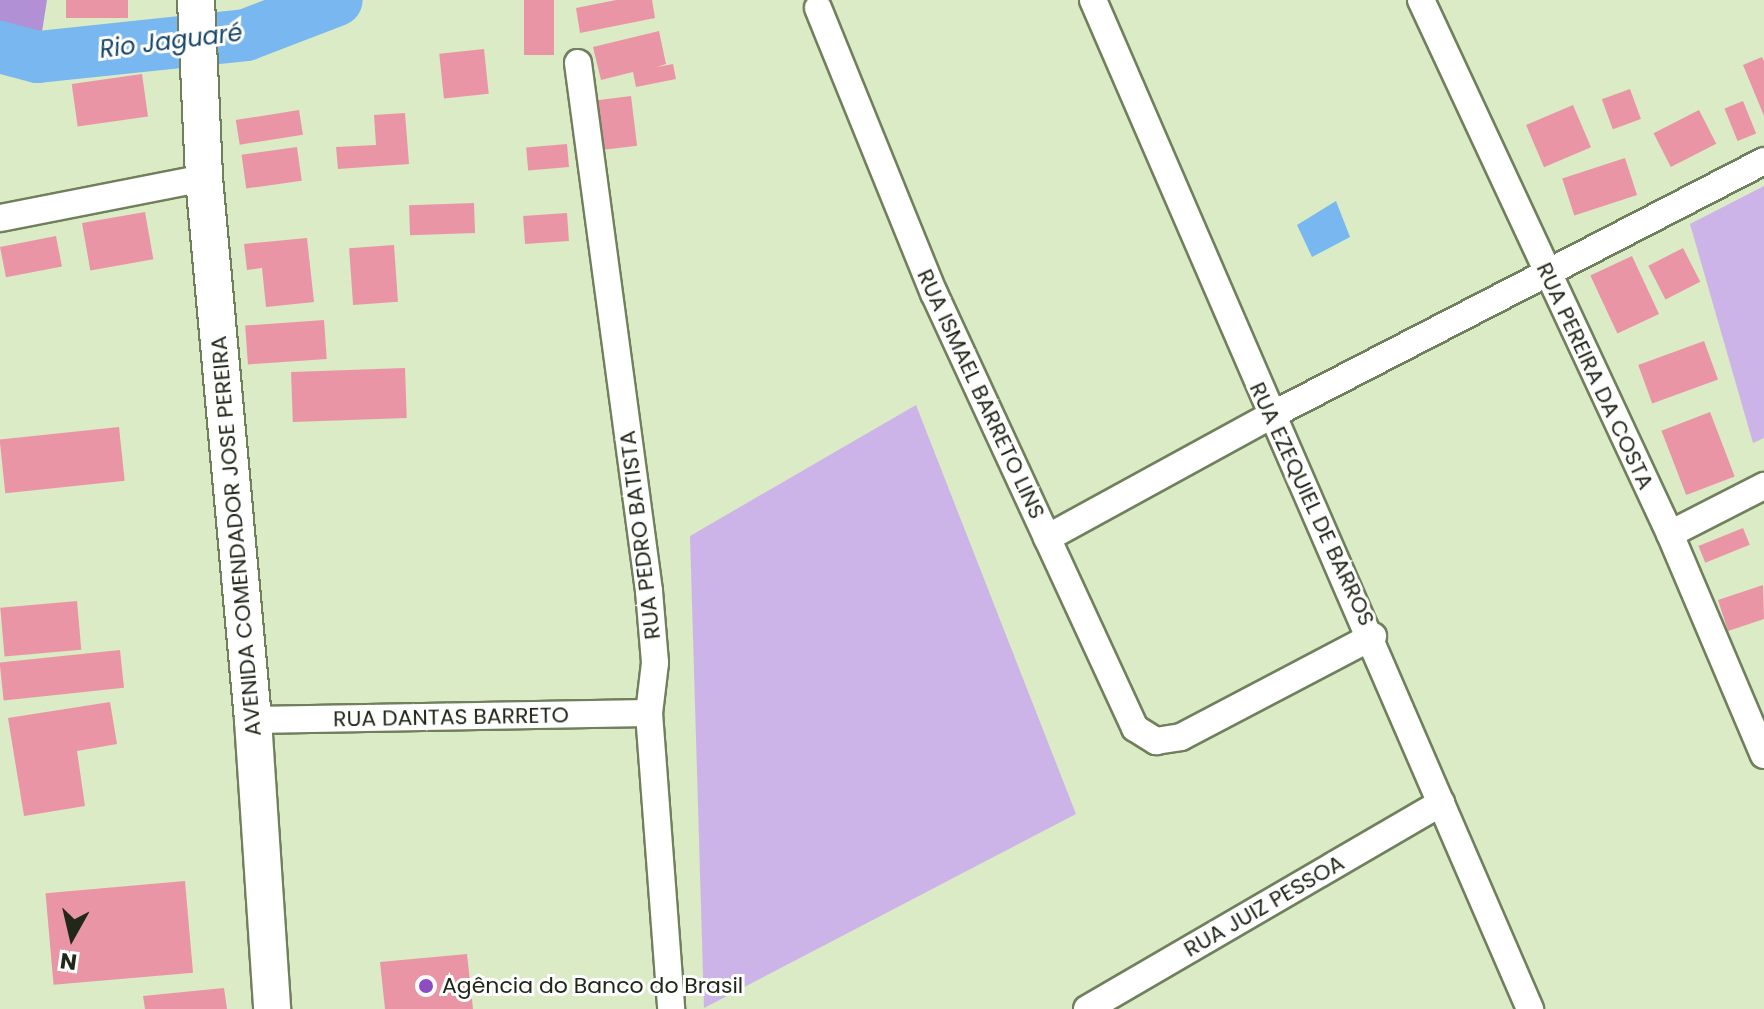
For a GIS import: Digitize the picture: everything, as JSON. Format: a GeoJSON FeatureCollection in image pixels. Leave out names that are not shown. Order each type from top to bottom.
{"type":"FeatureCollection","features":[{"type":"Feature","properties":{"kind":"street","name":"RUA EZEQUIEL DE BARROS"},"geometry":{"type":"LineString","coordinates":[[1093,0],[1270,416],[1373,636],[1530,1009]]}},
{"type":"Feature","properties":{"kind":"street","name":"RUA PEREIRA DA COSTA"},"geometry":{"type":"LineString","coordinates":[[1421,0],[1545,272],[1670,534],[1764,755]]}},
{"type":"Feature","properties":{"kind":"street","name":"RUA ISMAEL BARRETO LINS"},"geometry":{"type":"LineString","coordinates":[[818,8],[934,293],[1135,728],[1156,741],[1181,737],[1373,636]]}},
{"type":"Feature","properties":{"kind":"street","name":"AVENIDA COMENDADOR JOSE PEREIRA"},"geometry":{"type":"LineString","coordinates":[[197,10],[204,178],[253,720],[272,1009]]}},
{"type":"Feature","properties":{"kind":"street","name":"RUA PEDRO BATISTA"},"geometry":{"type":"LineString","coordinates":[[578,63],[649,591],[655,663],[649,713],[671,1009]]}},
{"type":"Feature","properties":{"kind":"street"},"geometry":{"type":"LineString","coordinates":[[1047,538],[1270,416],[1764,161]]}},
{"type":"Feature","properties":{"kind":"street"},"geometry":{"type":"LineString","coordinates":[[0,218],[204,178]]}},
{"type":"Feature","properties":{"kind":"street"},"geometry":{"type":"LineString","coordinates":[[1670,534],[1764,486]]}},
{"type":"Feature","properties":{"kind":"street","name":"RUA DANTAS BARRETO"},"geometry":{"type":"LineString","coordinates":[[253,720],[649,713]]}},
{"type":"Feature","properties":{"kind":"street","name":"RUA JUIZ PESSOA"},"geometry":{"type":"LineString","coordinates":[[1087,1009],[1441,803]]}},
{"type":"Feature","properties":{"kind":"shaded area"},"geometry":{"type":"Polygon","coordinates":[[[0,0],[47,0],[38,57],[0,47],[0,0]]]}},
{"type":"Feature","properties":{"kind":"shaded area"},"geometry":{"type":"Polygon","coordinates":[[[1764,186],[1764,438],[1753,443],[1690,224],[1764,186]]]}},
{"type":"Feature","properties":{"kind":"shaded area"},"geometry":{"type":"Polygon","coordinates":[[[916,405],[1076,814],[704,1008],[690,536],[916,405]]]}},
{"type":"Feature","properties":{"kind":"water"},"geometry":{"type":"Polygon","coordinates":[[[1336,201],[1350,237],[1312,257],[1297,225],[1336,201]]]}},
{"type":"Feature","properties":{"kind":"building"},"geometry":{"type":"Polygon","coordinates":[[[66,0],[128,0],[128,18],[66,18],[66,0]]]}},
{"type":"Feature","properties":{"kind":"building"},"geometry":{"type":"Polygon","coordinates":[[[524,0],[554,0],[554,55],[524,55],[524,0]]]}},
{"type":"Feature","properties":{"kind":"building"},"geometry":{"type":"Polygon","coordinates":[[[616,0],[652,0],[655,18],[580,33],[576,8],[616,0]]]}},
{"type":"Feature","properties":{"kind":"building"},"geometry":{"type":"Polygon","coordinates":[[[659,31],[666,64],[657,67],[673,64],[676,79],[636,87],[633,72],[601,80],[593,47],[659,31]]]}},
{"type":"Feature","properties":{"kind":"building"},"geometry":{"type":"Polygon","coordinates":[[[484,49],[489,94],[444,98],[439,54],[484,49]]]}},
{"type":"Feature","properties":{"kind":"building"},"geometry":{"type":"Polygon","coordinates":[[[1762,57],[1764,61],[1764,116],[1743,65],[1762,57]]]}},
{"type":"Feature","properties":{"kind":"building"},"geometry":{"type":"Polygon","coordinates":[[[142,74],[148,117],[78,126],[72,84],[142,74]]]}},
{"type":"Feature","properties":{"kind":"building"},"geometry":{"type":"Polygon","coordinates":[[[1630,89],[1641,119],[1613,129],[1602,99],[1630,89]]]}},
{"type":"Feature","properties":{"kind":"building"},"geometry":{"type":"Polygon","coordinates":[[[631,96],[637,146],[599,150],[593,101],[631,96]]]}},
{"type":"Feature","properties":{"kind":"building"},"geometry":{"type":"Polygon","coordinates":[[[1743,101],[1756,133],[1738,141],[1724,108],[1743,101]]]}},
{"type":"Feature","properties":{"kind":"building"},"geometry":{"type":"Polygon","coordinates":[[[1573,105],[1591,147],[1544,167],[1526,125],[1573,105]]]}},
{"type":"Feature","properties":{"kind":"building"},"geometry":{"type":"Polygon","coordinates":[[[299,110],[303,135],[240,145],[236,120],[299,110]]]}},
{"type":"Feature","properties":{"kind":"building"},"geometry":{"type":"Polygon","coordinates":[[[1699,110],[1716,144],[1671,167],[1654,133],[1699,110]]]}},
{"type":"Feature","properties":{"kind":"building"},"geometry":{"type":"Polygon","coordinates":[[[405,113],[409,164],[338,169],[336,147],[376,145],[374,115],[405,113]]]}},
{"type":"Feature","properties":{"kind":"building"},"geometry":{"type":"Polygon","coordinates":[[[567,144],[569,167],[528,170],[526,148],[567,144]]]}},
{"type":"Feature","properties":{"kind":"building"},"geometry":{"type":"Polygon","coordinates":[[[297,147],[302,181],[246,188],[242,155],[297,147]]]}},
{"type":"Feature","properties":{"kind":"building"},"geometry":{"type":"Polygon","coordinates":[[[1625,158],[1637,195],[1574,215],[1562,178],[1625,158]]]}},
{"type":"Feature","properties":{"kind":"building"},"geometry":{"type":"Polygon","coordinates":[[[474,203],[475,233],[410,235],[409,205],[474,203]]]}},
{"type":"Feature","properties":{"kind":"building"},"geometry":{"type":"Polygon","coordinates":[[[145,212],[153,259],[90,270],[82,223],[145,212]]]}},
{"type":"Feature","properties":{"kind":"building"},"geometry":{"type":"Polygon","coordinates":[[[567,213],[569,241],[525,244],[523,216],[567,213]]]}},
{"type":"Feature","properties":{"kind":"building"},"geometry":{"type":"Polygon","coordinates":[[[56,236],[62,266],[6,277],[0,247],[56,236]]]}},
{"type":"Feature","properties":{"kind":"building"},"geometry":{"type":"Polygon","coordinates":[[[307,238],[314,302],[266,307],[262,268],[247,270],[244,244],[307,238]]]}},
{"type":"Feature","properties":{"kind":"building"},"geometry":{"type":"Polygon","coordinates":[[[394,245],[398,302],[353,305],[349,248],[394,245]]]}},
{"type":"Feature","properties":{"kind":"building"},"geometry":{"type":"Polygon","coordinates":[[[1683,248],[1700,282],[1666,300],[1648,266],[1683,248]]]}},
{"type":"Feature","properties":{"kind":"building"},"geometry":{"type":"Polygon","coordinates":[[[1632,256],[1659,314],[1617,333],[1590,275],[1632,256]]]}},
{"type":"Feature","properties":{"kind":"building"},"geometry":{"type":"Polygon","coordinates":[[[324,320],[327,359],[248,364],[245,326],[324,320]]]}},
{"type":"Feature","properties":{"kind":"building"},"geometry":{"type":"Polygon","coordinates":[[[1704,341],[1718,380],[1652,403],[1638,365],[1704,341]]]}},
{"type":"Feature","properties":{"kind":"building"},"geometry":{"type":"Polygon","coordinates":[[[405,368],[407,418],[293,422],[291,372],[405,368]]]}},
{"type":"Feature","properties":{"kind":"building"},"geometry":{"type":"Polygon","coordinates":[[[1710,412],[1735,476],[1686,495],[1661,431],[1710,412]]]}},
{"type":"Feature","properties":{"kind":"building"},"geometry":{"type":"Polygon","coordinates":[[[119,427],[125,481],[5,493],[0,440],[119,427]]]}},
{"type":"Feature","properties":{"kind":"building"},"geometry":{"type":"Polygon","coordinates":[[[1743,528],[1750,545],[1705,563],[1698,546],[1743,528]]]}},
{"type":"Feature","properties":{"kind":"building"},"geometry":{"type":"Polygon","coordinates":[[[1763,585],[1764,619],[1728,631],[1718,600],[1763,585]]]}},
{"type":"Feature","properties":{"kind":"building"},"geometry":{"type":"Polygon","coordinates":[[[77,601],[81,650],[5,657],[0,608],[77,601]]]}},
{"type":"Feature","properties":{"kind":"building"},"geometry":{"type":"Polygon","coordinates":[[[120,650],[124,688],[4,700],[0,663],[120,650]]]}},
{"type":"Feature","properties":{"kind":"building"},"geometry":{"type":"Polygon","coordinates":[[[110,702],[117,744],[77,751],[85,806],[24,816],[8,718],[110,702]]]}},
{"type":"Feature","properties":{"kind":"building"},"geometry":{"type":"Polygon","coordinates":[[[185,881],[193,973],[54,985],[46,893],[185,881]]]}},
{"type":"Feature","properties":{"kind":"building","name":"Agência do Banco do Brasil"},"geometry":{"type":"Polygon","coordinates":[[[467,954],[473,1009],[385,1009],[380,962],[467,954]]]}},
{"type":"Feature","properties":{"kind":"building"},"geometry":{"type":"Polygon","coordinates":[[[224,988],[227,1009],[145,1009],[143,996],[224,988]]]}},
{"type":"Feature","properties":{"kind":"waterway","name":"Rio Jaguaré"},"geometry":{"type":"LineString","coordinates":[[0,47],[38,57],[246,35],[337,0]]}},
{"type":"Feature","properties":{"kind":"place","name":"Agência do Banco do Brasil"},"geometry":{"type":"Point","coordinates":[426,986]}}]}
